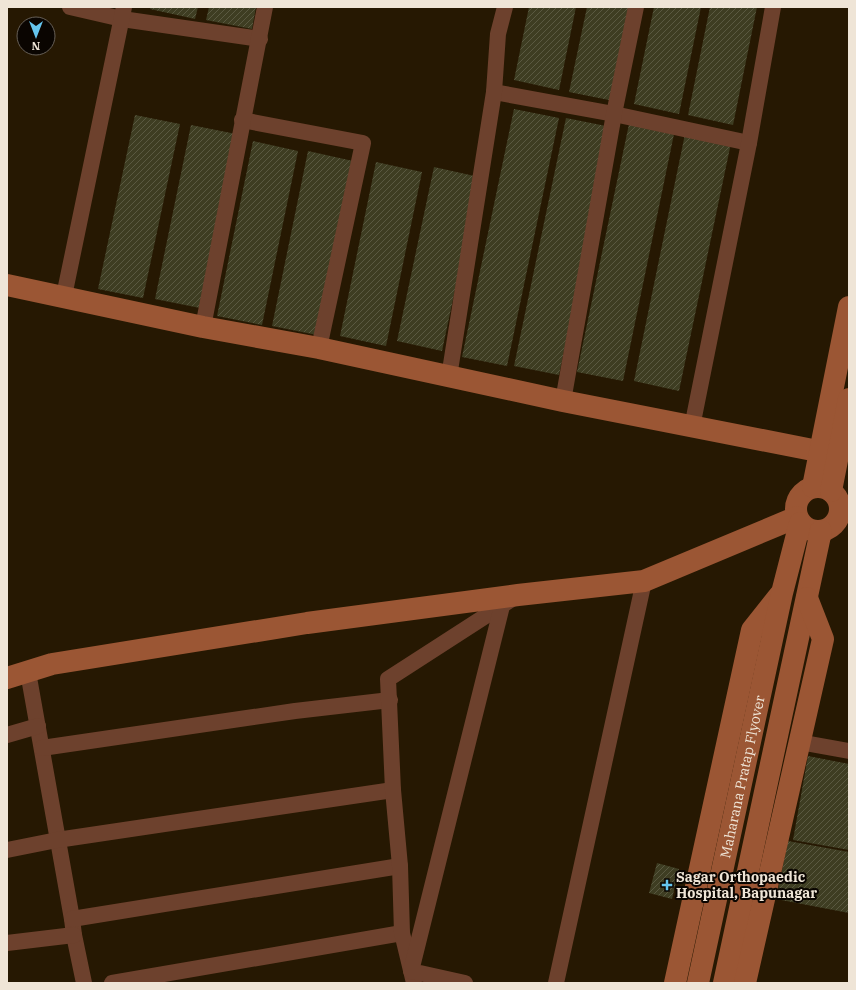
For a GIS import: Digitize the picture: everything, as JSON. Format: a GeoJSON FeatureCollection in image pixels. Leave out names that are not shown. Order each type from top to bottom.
{"type":"FeatureCollection","features":[{"type":"Feature","properties":{"kind":"street"},"geometry":{"type":"LineString","coordinates":[[70,7],[123,13],[260,39]]}},
{"type":"Feature","properties":{"kind":"street"},"geometry":{"type":"LineString","coordinates":[[203,327],[265,7]]}},
{"type":"Feature","properties":{"kind":"street"},"geometry":{"type":"LineString","coordinates":[[448,376],[494,92],[498,34],[505,7]]}},
{"type":"Feature","properties":{"kind":"street"},"geometry":{"type":"LineString","coordinates":[[563,402],[614,114],[636,7]]}},
{"type":"Feature","properties":{"kind":"street"},"geometry":{"type":"LineString","coordinates":[[692,427],[749,143],[773,7]]}},
{"type":"Feature","properties":{"kind":"street"},"geometry":{"type":"LineString","coordinates":[[64,296],[123,13]]}},
{"type":"Feature","properties":{"kind":"street"},"geometry":{"type":"LineString","coordinates":[[494,92],[614,114],[749,143]]}},
{"type":"Feature","properties":{"kind":"street"},"geometry":{"type":"LineString","coordinates":[[242,120],[362,143],[319,348]]}},
{"type":"Feature","properties":{"kind":"street"},"geometry":{"type":"LineString","coordinates":[[7,285],[203,327],[319,348],[563,402],[829,454]]}},
{"type":"Feature","properties":{"kind":"street"},"geometry":{"type":"LineString","coordinates":[[832,493],[806,490],[800,495],[796,502],[795,509],[798,520],[806,528],[813,531],[821,531],[828,529],[844,518],[840,511],[840,503],[832,493],[829,454],[849,307]]}},
{"type":"Feature","properties":{"kind":"street"},"geometry":{"type":"LineString","coordinates":[[829,454],[849,399]]}},
{"type":"Feature","properties":{"kind":"street"},"geometry":{"type":"LineString","coordinates":[[7,678],[52,664],[299,624],[510,600],[644,581],[798,520]]}},
{"type":"Feature","properties":{"kind":"street","name":"Maharana Pratap Flyover"},"geometry":{"type":"LineString","coordinates":[[698,983],[798,520]]}},
{"type":"Feature","properties":{"kind":"street","name":"Maharana Pratap Flyover"},"geometry":{"type":"LineString","coordinates":[[724,983],[821,531]]}},
{"type":"Feature","properties":{"kind":"street"},"geometry":{"type":"LineString","coordinates":[[556,983],[644,581]]}},
{"type":"Feature","properties":{"kind":"street"},"geometry":{"type":"LineString","coordinates":[[675,983],[752,630],[782,593]]}},
{"type":"Feature","properties":{"kind":"street"},"geometry":{"type":"LineString","coordinates":[[745,983],[823,639],[807,598]]}},
{"type":"Feature","properties":{"kind":"street"},"geometry":{"type":"LineString","coordinates":[[412,977],[402,933],[400,866],[393,790],[388,679],[510,600]]}},
{"type":"Feature","properties":{"kind":"street"},"geometry":{"type":"LineString","coordinates":[[412,977],[510,600]]}},
{"type":"Feature","properties":{"kind":"street"},"geometry":{"type":"LineString","coordinates":[[28,672],[74,935],[84,983]]}},
{"type":"Feature","properties":{"kind":"street"},"geometry":{"type":"LineString","coordinates":[[42,748],[295,711],[390,700]]}},
{"type":"Feature","properties":{"kind":"street"},"geometry":{"type":"LineString","coordinates":[[7,734],[38,726]]}},
{"type":"Feature","properties":{"kind":"street"},"geometry":{"type":"LineString","coordinates":[[800,742],[849,751]]}},
{"type":"Feature","properties":{"kind":"street"},"geometry":{"type":"LineString","coordinates":[[7,850],[57,840],[393,790]]}},
{"type":"Feature","properties":{"kind":"street"},"geometry":{"type":"LineString","coordinates":[[72,919],[400,866]]}},
{"type":"Feature","properties":{"kind":"street"},"geometry":{"type":"LineString","coordinates":[[112,983],[402,933]]}},
{"type":"Feature","properties":{"kind":"street"},"geometry":{"type":"LineString","coordinates":[[7,943],[74,935]]}},
{"type":"Feature","properties":{"kind":"street"},"geometry":{"type":"LineString","coordinates":[[412,977],[465,983]]}},
{"type":"Feature","properties":{"kind":"building"},"geometry":{"type":"Polygon","coordinates":[[[151,7],[198,7],[195,19],[150,9],[151,7]]]}},
{"type":"Feature","properties":{"kind":"building"},"geometry":{"type":"Polygon","coordinates":[[[209,7],[256,7],[252,29],[206,20],[209,7]]]}},
{"type":"Feature","properties":{"kind":"building"},"geometry":{"type":"Polygon","coordinates":[[[529,7],[576,7],[559,90],[514,80],[529,7]]]}},
{"type":"Feature","properties":{"kind":"building"},"geometry":{"type":"Polygon","coordinates":[[[587,7],[634,7],[614,101],[569,92],[587,7]]]}},
{"type":"Feature","properties":{"kind":"building"},"geometry":{"type":"Polygon","coordinates":[[[654,7],[701,7],[679,114],[634,104],[654,7]]]}},
{"type":"Feature","properties":{"kind":"building"},"geometry":{"type":"Polygon","coordinates":[[[710,7],[757,7],[733,125],[688,115],[710,7]]]}},
{"type":"Feature","properties":{"kind":"building"},"geometry":{"type":"Polygon","coordinates":[[[514,109],[559,118],[507,366],[462,357],[514,109]]]}},
{"type":"Feature","properties":{"kind":"building"},"geometry":{"type":"Polygon","coordinates":[[[135,115],[180,124],[143,298],[98,289],[135,115]]]}},
{"type":"Feature","properties":{"kind":"building"},"geometry":{"type":"Polygon","coordinates":[[[566,118],[611,127],[559,375],[514,366],[566,118]]]}},
{"type":"Feature","properties":{"kind":"building"},"geometry":{"type":"Polygon","coordinates":[[[629,124],[674,134],[623,381],[577,372],[629,124]]]}},
{"type":"Feature","properties":{"kind":"building"},"geometry":{"type":"Polygon","coordinates":[[[191,125],[236,134],[200,308],[155,299],[191,125]]]}},
{"type":"Feature","properties":{"kind":"building"},"geometry":{"type":"Polygon","coordinates":[[[685,134],[731,143],[679,391],[634,381],[685,134]]]}},
{"type":"Feature","properties":{"kind":"building"},"geometry":{"type":"Polygon","coordinates":[[[253,141],[298,151],[262,325],[217,316],[253,141]]]}},
{"type":"Feature","properties":{"kind":"building"},"geometry":{"type":"Polygon","coordinates":[[[308,151],[353,161],[317,335],[272,326],[308,151]]]}},
{"type":"Feature","properties":{"kind":"building"},"geometry":{"type":"Polygon","coordinates":[[[376,162],[422,172],[386,346],[340,336],[376,162]]]}},
{"type":"Feature","properties":{"kind":"building"},"geometry":{"type":"Polygon","coordinates":[[[434,167],[479,177],[442,351],[397,341],[434,167]]]}},
{"type":"Feature","properties":{"kind":"building"},"geometry":{"type":"Polygon","coordinates":[[[808,756],[849,764],[849,850],[793,840],[808,756]]]}},
{"type":"Feature","properties":{"kind":"building"},"geometry":{"type":"Polygon","coordinates":[[[788,841],[849,852],[849,913],[776,899],[788,841]]]}},
{"type":"Feature","properties":{"kind":"building"},"geometry":{"type":"Polygon","coordinates":[[[657,863],[679,869],[672,899],[649,893],[657,863]]]}},
{"type":"Feature","properties":{"kind":"place","name":"Sagar Orthopaedic Hospital, Bapunagar"},"geometry":{"type":"Point","coordinates":[667,885]}}]}
